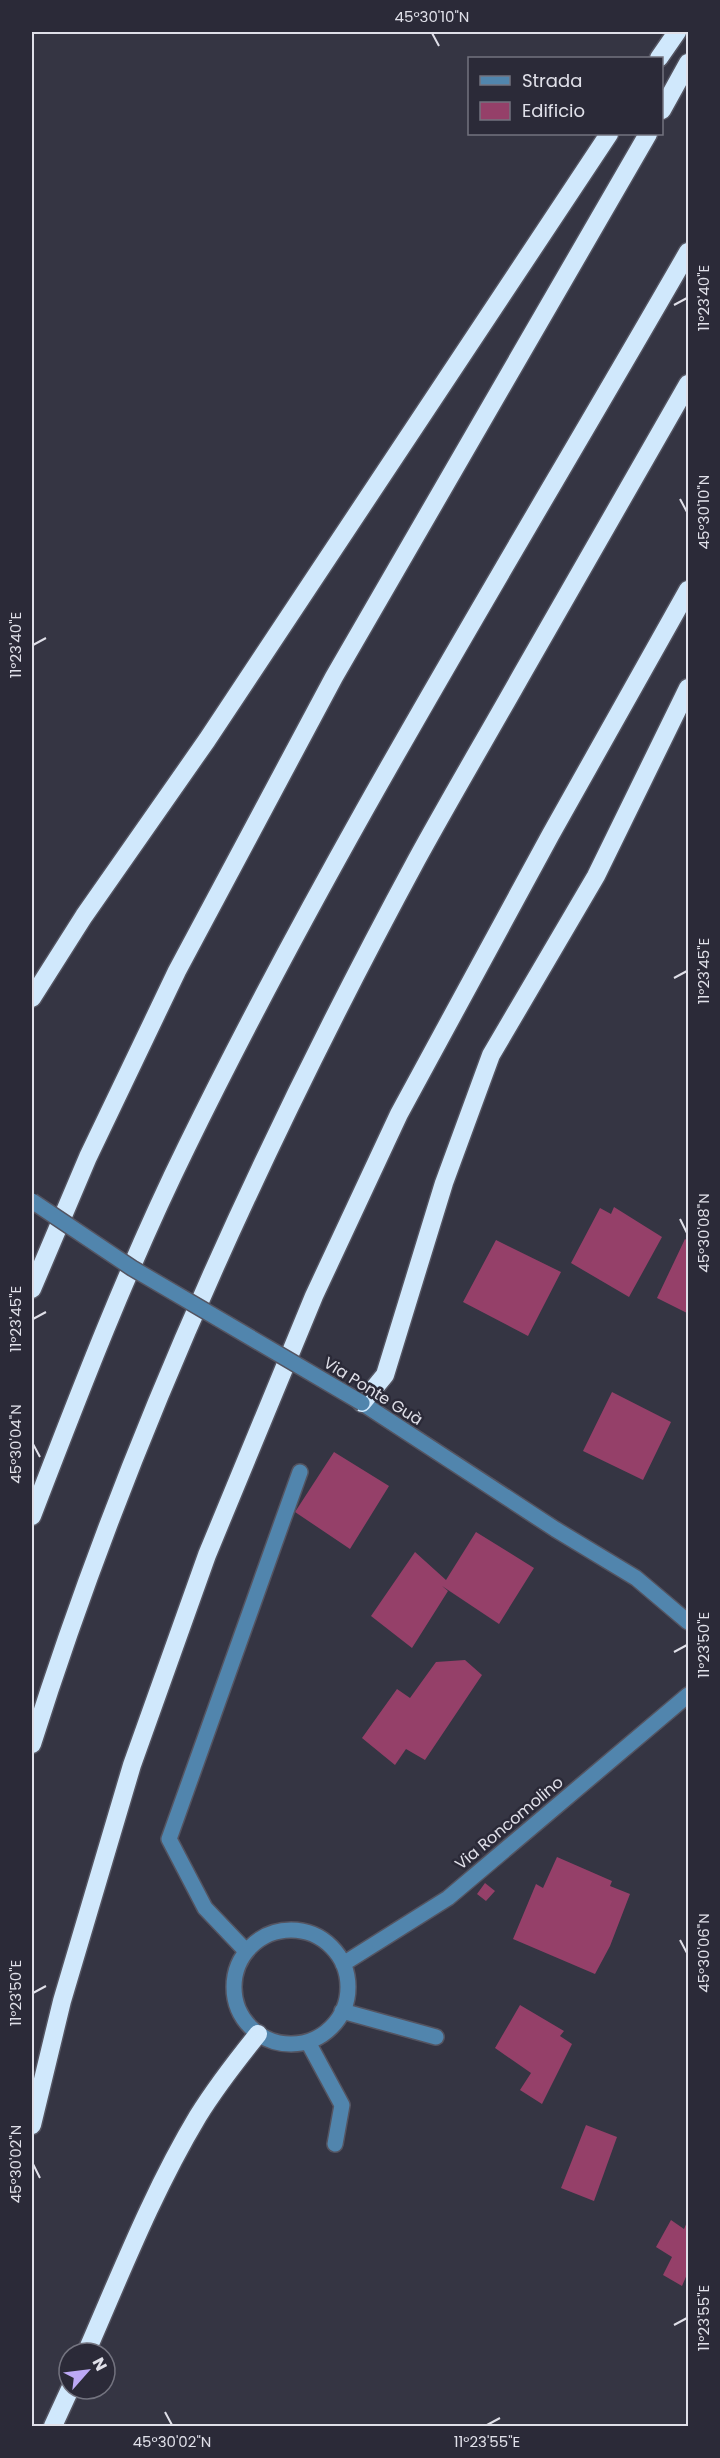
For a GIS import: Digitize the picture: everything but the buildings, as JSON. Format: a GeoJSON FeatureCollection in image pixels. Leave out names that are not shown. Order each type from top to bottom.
{"type":"FeatureCollection","features":[{"type":"Feature","properties":{"kind":"highway"},"geometry":{"type":"LineString","coordinates":[[660,57],[677,32]]}},
{"type":"Feature","properties":{"kind":"highway"},"geometry":{"type":"LineString","coordinates":[[663,108],[688,63]]}},
{"type":"Feature","properties":{"kind":"highway"},"geometry":{"type":"LineString","coordinates":[[32,998],[84,916],[207,740],[608,135]]}},
{"type":"Feature","properties":{"kind":"highway"},"geometry":{"type":"LineString","coordinates":[[32,1289],[88,1157],[183,960],[334,677],[647,135]]}},
{"type":"Feature","properties":{"kind":"highway"},"geometry":{"type":"LineString","coordinates":[[32,1516],[105,1327],[185,1149],[267,988],[344,847],[688,252]]}},
{"type":"Feature","properties":{"kind":"highway"},"geometry":{"type":"LineString","coordinates":[[32,1744],[76,1614],[142,1438],[246,1197],[333,1020],[418,858],[688,384]]}},
{"type":"Feature","properties":{"kind":"highway"},"geometry":{"type":"LineString","coordinates":[[32,2125],[62,2001],[132,1765],[207,1555],[314,1296],[399,1114],[550,834],[688,590]]}},
{"type":"Feature","properties":{"kind":"highway"},"geometry":{"type":"LineString","coordinates":[[362,1403],[385,1375],[444,1183],[491,1055],[596,876],[688,688]]}},
{"type":"Feature","properties":{"kind":"highway"},"geometry":{"type":"LineString","coordinates":[[91,2341],[155,2197],[198,2115],[229,2070],[258,2034]]}},
{"type":"Feature","properties":{"kind":"highway"},"geometry":{"type":"LineString","coordinates":[[53,2427],[65,2401]]}},
{"type":"Feature","properties":{"kind":"street","name":"Via Ponte Guà"},"geometry":{"type":"LineString","coordinates":[[32,1201],[132,1268],[362,1403],[555,1529],[636,1578],[688,1622]]}},
{"type":"Feature","properties":{"kind":"street"},"geometry":{"type":"LineString","coordinates":[[246,1951],[205,1908],[169,1839],[300,1472]]}},
{"type":"Feature","properties":{"kind":"street","name":"Via Roncomolino"},"geometry":{"type":"LineString","coordinates":[[343,1964],[448,1898],[688,1695]]}},
{"type":"Feature","properties":{"kind":"street"},"geometry":{"type":"LineString","coordinates":[[298,1930],[317,1936],[333,1948],[343,1964],[348,1980],[347,1996],[342,2011],[334,2024],[322,2035],[308,2042],[282,2044],[258,2034],[245,2021],[236,2004],[234,1986],[237,1967],[246,1951],[261,1938],[279,1931],[298,1930]]}},
{"type":"Feature","properties":{"kind":"street"},"geometry":{"type":"LineString","coordinates":[[342,2011],[436,2037]]}},
{"type":"Feature","properties":{"kind":"street"},"geometry":{"type":"LineString","coordinates":[[308,2042],[342,2104],[335,2144]]}}]}
